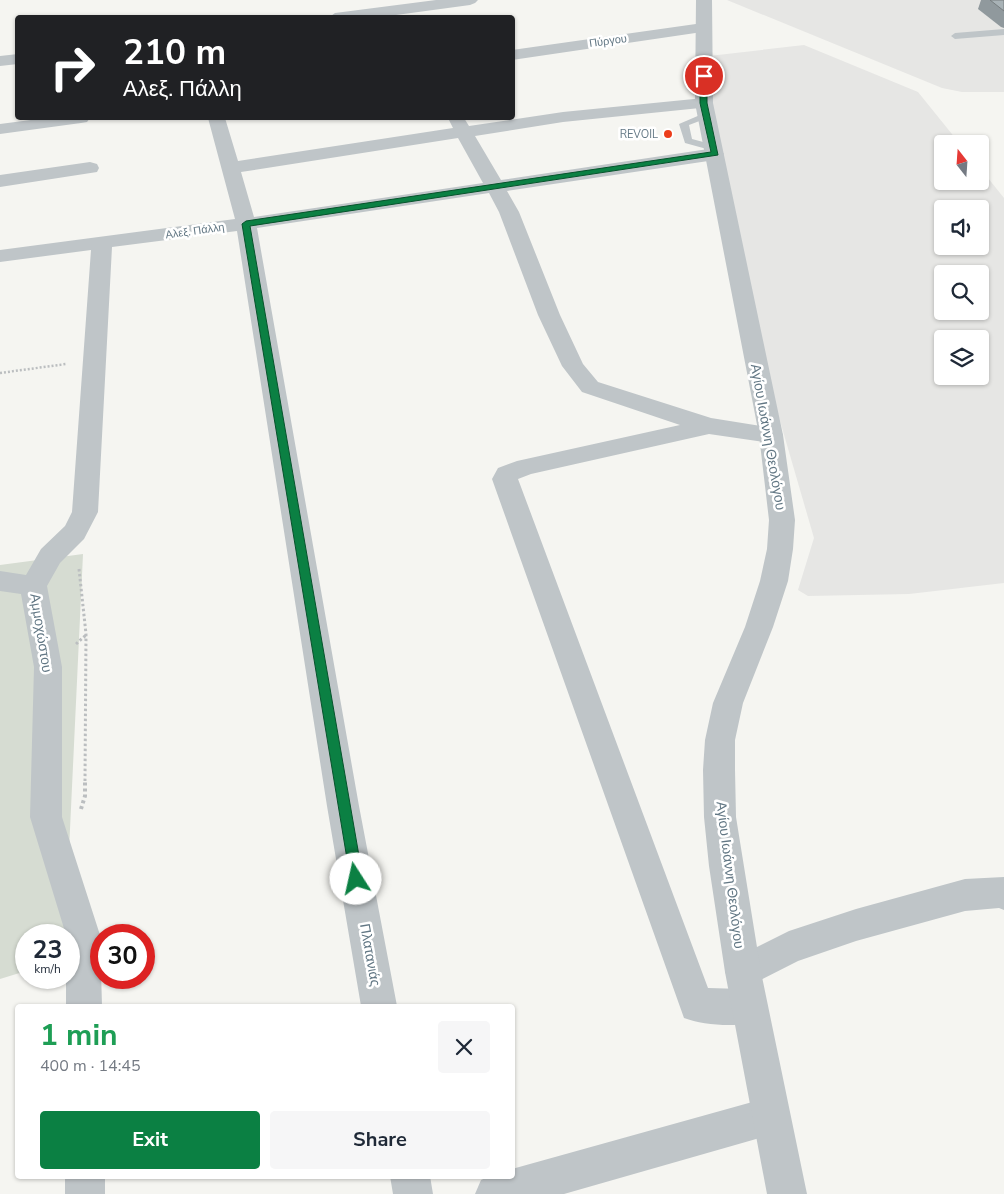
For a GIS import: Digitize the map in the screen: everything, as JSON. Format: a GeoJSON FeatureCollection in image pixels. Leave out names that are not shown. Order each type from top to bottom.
{"type":"FeatureCollection","features":[{"type":"Feature","properties":{"kind":"street"},"geometry":{"type":"LineString","coordinates":[[358,15],[470,0]]}},
{"type":"Feature","properties":{"kind":"street","name":"Αγίου Ιωάννη Θεολόγου"},"geometry":{"type":"LineString","coordinates":[[704,0],[705,109],[771,435],[782,520],[780,549],[774,581],[759,627],[728,703],[720,740],[719,760],[720,817],[725,856],[743,972],[786,1194]]}},
{"type":"Feature","properties":{"kind":"street","name":"Πύργου"},"geometry":{"type":"LineString","coordinates":[[515,55],[703,28]]}},
{"type":"Feature","properties":{"kind":"street"},"geometry":{"type":"LineString","coordinates":[[0,61],[15,59]]}},
{"type":"Feature","properties":{"kind":"street"},"geometry":{"type":"LineString","coordinates":[[230,168],[460,124],[705,109]]}},
{"type":"Feature","properties":{"kind":"street"},"geometry":{"type":"LineString","coordinates":[[0,129],[65,120]]}},
{"type":"Feature","properties":{"kind":"street","name":"Πλατανιάς"},"geometry":{"type":"LineString","coordinates":[[217,120],[246,224],[343,806],[379,1004]]}},
{"type":"Feature","properties":{"kind":"street"},"geometry":{"type":"LineString","coordinates":[[460,124],[509,212],[549,315],[573,366],[590,387],[709,426],[771,435]]}},
{"type":"Feature","properties":{"kind":"street","name":"Αλεξ. Πάλλη"},"geometry":{"type":"LineString","coordinates":[[0,256],[246,224],[715,151]]}},
{"type":"Feature","properties":{"kind":"street"},"geometry":{"type":"LineString","coordinates":[[0,181],[90,168]]}},
{"type":"Feature","properties":{"kind":"street","name":"Αμμοχώστου"},"geometry":{"type":"LineString","coordinates":[[84,1004],[83,935],[46,817],[48,667],[33,586],[50,556],[75,532],[85,512],[102,243]]}},
{"type":"Feature","properties":{"kind":"street"},"geometry":{"type":"LineString","coordinates":[[709,426],[526,467],[507,474],[505,479],[697,1005],[750,1007]]}},
{"type":"Feature","properties":{"kind":"street"},"geometry":{"type":"LineString","coordinates":[[0,581],[33,586]]}},
{"type":"Feature","properties":{"kind":"street"},"geometry":{"type":"LineString","coordinates":[[743,972],[789,948],[856,925],[966,895],[1002,892],[1004,894]]}},
{"type":"Feature","properties":{"kind":"street"},"geometry":{"type":"LineString","coordinates":[[494,1194],[770,1116]]}},
{"type":"Feature","properties":{"kind":"street"},"geometry":{"type":"LineString","coordinates":[[85,1179],[85,1194]]}},
{"type":"Feature","properties":{"kind":"street"},"geometry":{"type":"LineString","coordinates":[[410,1179],[413,1194]]}},
{"type":"Feature","properties":{"kind":"lane"},"geometry":{"type":"LineString","coordinates":[[954,36],[1004,32]]}},
{"type":"Feature","properties":{"kind":"path"},"geometry":{"type":"LineString","coordinates":[[0,373],[94,360]]}},
{"type":"Feature","properties":{"kind":"shaded area"},"geometry":{"type":"Polygon","coordinates":[[[727,0],[1004,0],[1004,92],[962,92],[942,88],[727,0]]]}},
{"type":"Feature","properties":{"kind":"shaded area"},"geometry":{"type":"Polygon","coordinates":[[[804,45],[918,92],[953,135],[934,135],[934,190],[989,190],[989,179],[1004,198],[1004,583],[909,594],[808,596],[798,590],[814,538],[769,383],[711,103],[709,56],[804,45]]]}},
{"type":"Feature","properties":{"kind":"shaded area"},"geometry":{"type":"Polygon","coordinates":[[[83,554],[66,924],[15,924],[15,974],[0,979],[0,565],[83,554]]]}},
{"type":"Feature","properties":{"kind":"building"},"geometry":{"type":"Polygon","coordinates":[[[990,0],[1004,0],[1004,11],[990,0]]]}},
{"type":"Feature","properties":{"kind":"place","name":"REVOIL"},"geometry":{"type":"Point","coordinates":[668,134]}},
{"type":"Feature","properties":{"kind":"route"},"geometry":{"type":"LineString","coordinates":[[356,879],[246,224],[715,154],[704,103],[704,76]]}}]}
